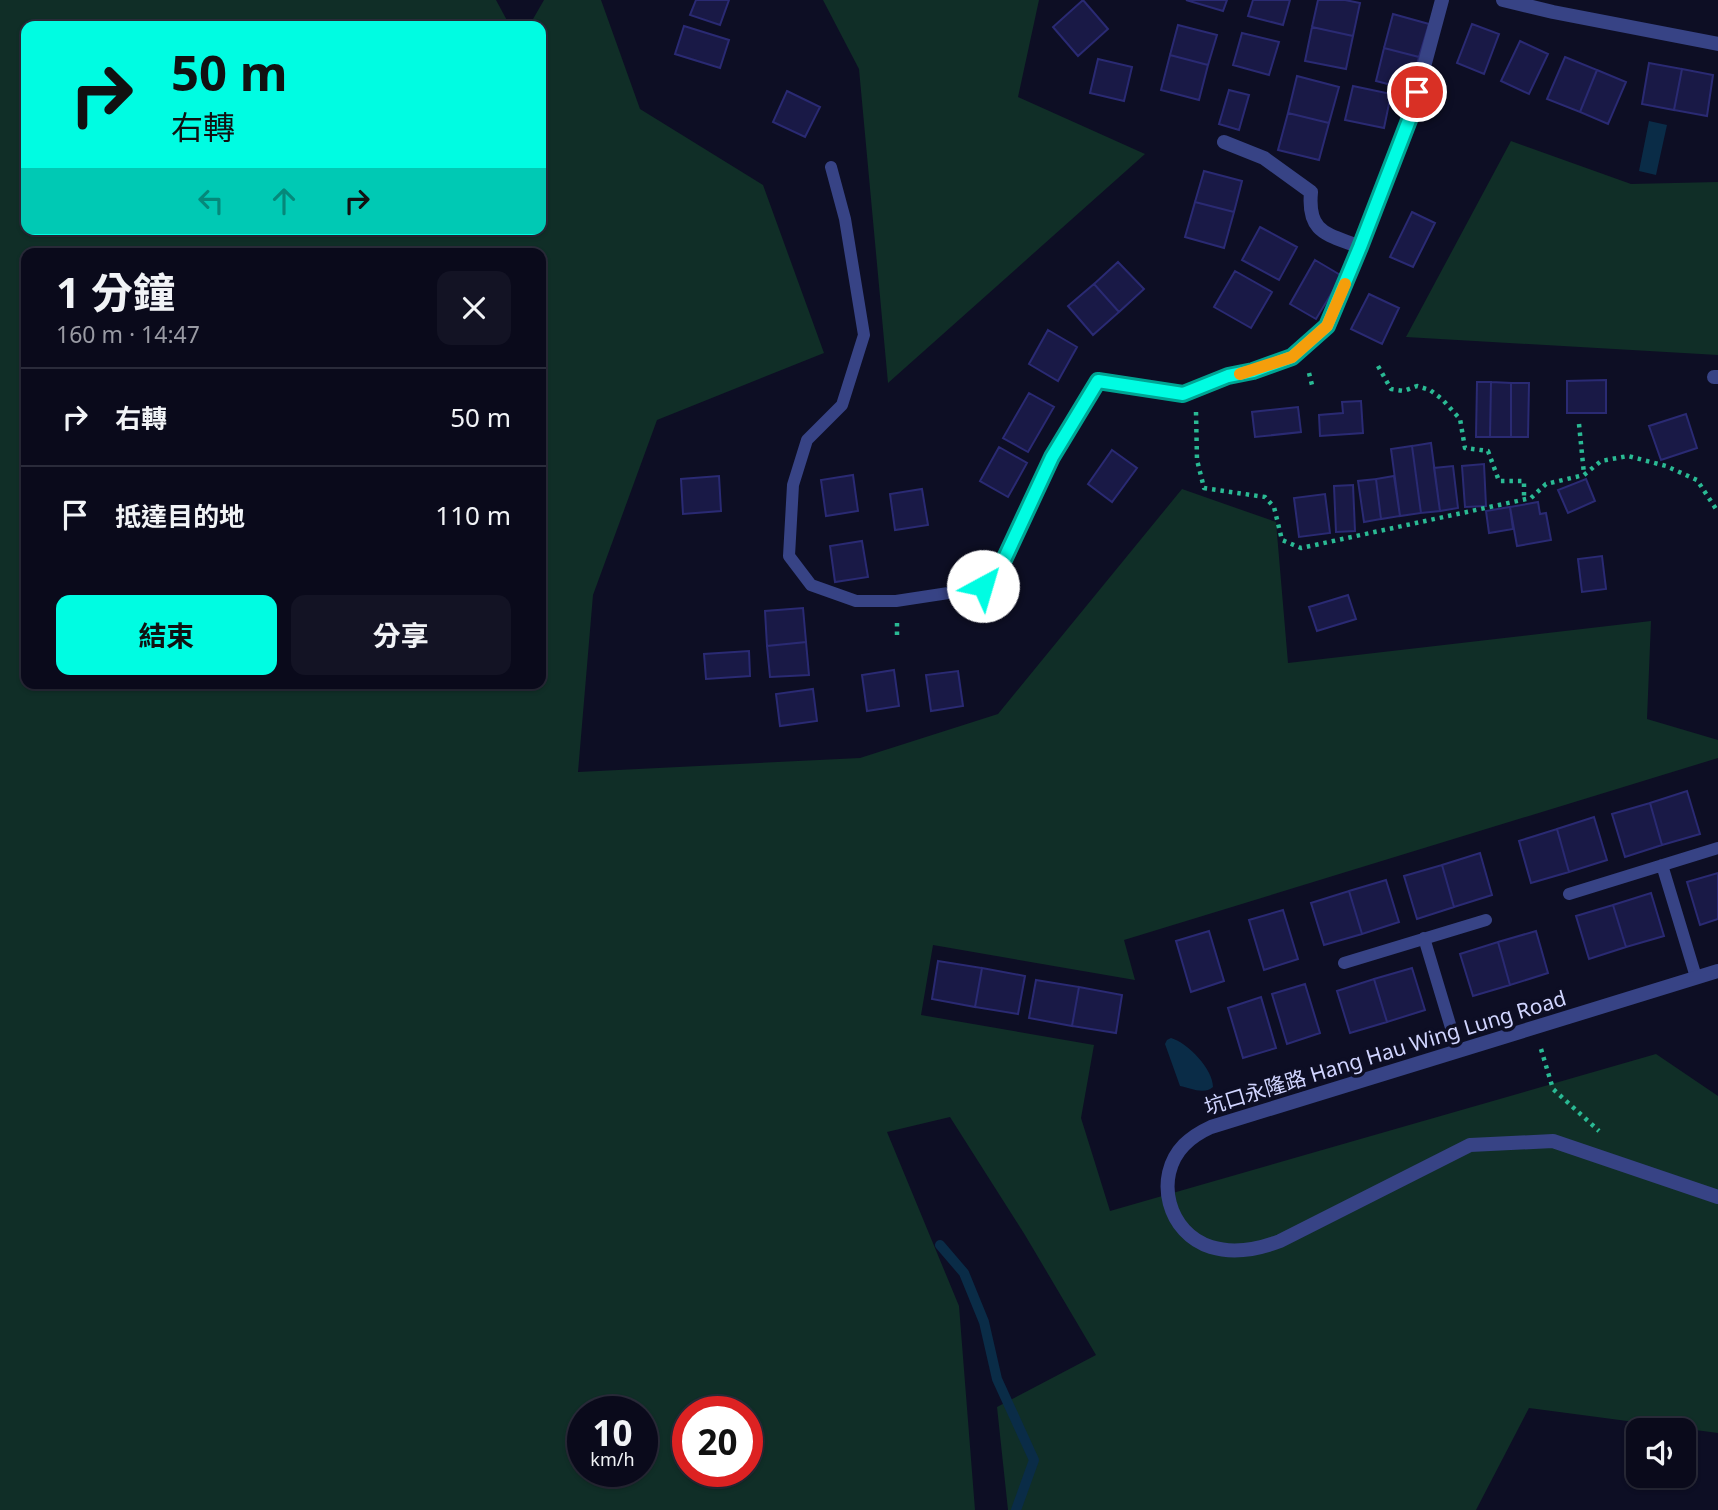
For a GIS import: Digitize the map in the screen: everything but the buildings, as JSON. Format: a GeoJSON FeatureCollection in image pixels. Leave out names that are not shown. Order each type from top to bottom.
{"type":"FeatureCollection","features":[{"type":"Feature","properties":{"kind":"street"},"geometry":{"type":"LineString","coordinates":[[1098,381],[1183,394],[1228,376],[1253,371],[1292,357],[1327,326],[1411,115],[1442,0]]}},
{"type":"Feature","properties":{"kind":"street"},"geometry":{"type":"LineString","coordinates":[[1503,0],[1718,44]]}},
{"type":"Feature","properties":{"kind":"street"},"geometry":{"type":"LineString","coordinates":[[1224,142],[1264,158],[1311,192],[1313,219],[1320,230],[1360,247]]}},
{"type":"Feature","properties":{"kind":"street","name":"坑口永隆路 Hang Hau Wing Lung Road"},"geometry":{"type":"LineString","coordinates":[[1718,971],[1211,1127],[1195,1135],[1182,1147],[1172,1161],[1167,1187],[1172,1213],[1182,1228],[1194,1240],[1227,1250],[1263,1247],[1280,1241],[1470,1145],[1553,1140],[1718,1197]]}},
{"type":"Feature","properties":{"kind":"lane"},"geometry":{"type":"LineString","coordinates":[[831,167],[845,219],[864,335],[842,405],[807,440],[793,485],[789,556],[811,584],[856,601],[897,601],[983,586],[996,577],[1052,457],[1098,381]]}},
{"type":"Feature","properties":{"kind":"lane"},"geometry":{"type":"LineString","coordinates":[[1569,894],[1718,848]]}},
{"type":"Feature","properties":{"kind":"lane"},"geometry":{"type":"LineString","coordinates":[[1662,866],[1696,977]]}},
{"type":"Feature","properties":{"kind":"lane"},"geometry":{"type":"LineString","coordinates":[[1344,963],[1486,919]]}},
{"type":"Feature","properties":{"kind":"lane"},"geometry":{"type":"LineString","coordinates":[[1424,939],[1458,1051]]}},
{"type":"Feature","properties":{"kind":"path"},"geometry":{"type":"LineString","coordinates":[[1378,366],[1391,389],[1404,391],[1417,386],[1442,398],[1460,419],[1465,447],[1488,452],[1499,481],[1524,481],[1524,500]]}},
{"type":"Feature","properties":{"kind":"path"},"geometry":{"type":"LineString","coordinates":[[1309,373],[1313,389]]}},
{"type":"Feature","properties":{"kind":"path"},"geometry":{"type":"LineString","coordinates":[[1196,390],[1197,460],[1204,488],[1265,497],[1274,507],[1282,540],[1301,548],[1524,500],[1531,498],[1546,484],[1584,475],[1601,461],[1628,456],[1697,480],[1718,512]]}},
{"type":"Feature","properties":{"kind":"path"},"geometry":{"type":"LineString","coordinates":[[1580,424],[1584,475]]}},
{"type":"Feature","properties":{"kind":"path"},"geometry":{"type":"LineString","coordinates":[[1534,1027],[1553,1089]]}},
{"type":"Feature","properties":{"kind":"green space"},"geometry":{"type":"Polygon","coordinates":[[[0,0],[496,0],[507,21],[21,21],[21,235],[546,235],[546,21],[532,21],[544,0],[601,0],[640,109],[763,185],[824,353],[657,420],[593,595],[578,772],[860,758],[998,714],[1182,489],[1276,522],[1288,663],[1651,621],[1647,719],[1718,740],[1718,758],[1124,940],[1135,980],[933,945],[921,1015],[1094,1045],[1081,1118],[1110,1211],[1656,1054],[1718,1096],[1718,1433],[1696,1430],[1696,1418],[1626,1418],[1626,1421],[1529,1408],[1476,1510],[1008,1510],[997,1407],[1096,1355],[1025,1235],[950,1117],[887,1132],[959,1306],[975,1510],[0,1510],[0,0]]]}},
{"type":"Feature","properties":{"kind":"green space"},"geometry":{"type":"Polygon","coordinates":[[[823,0],[1039,0],[1018,97],[1145,154],[888,383],[859,69],[823,0]]]}},
{"type":"Feature","properties":{"kind":"green space"},"geometry":{"type":"Polygon","coordinates":[[[1511,141],[1631,184],[1718,182],[1718,355],[1406,337],[1511,141]]]}},
{"type":"Feature","properties":{"kind":"water"},"geometry":{"type":"Polygon","coordinates":[[[1649,121],[1667,125],[1656,175],[1639,171],[1649,121]]]}},
{"type":"Feature","properties":{"kind":"water"},"geometry":{"type":"Polygon","coordinates":[[[1171,1038],[1185,1045],[1204,1065],[1213,1087],[1201,1091],[1180,1086],[1165,1044],[1171,1038]]]}},
{"type":"Feature","properties":{"kind":"waterway"},"geometry":{"type":"LineString","coordinates":[[940,1245],[964,1273],[984,1322],[997,1379],[1034,1460],[1016,1510]]}},
{"type":"Feature","properties":{"kind":"slow traffic"},"geometry":{"type":"LineString","coordinates":[[1240,374],[1292,357],[1327,326],[1345,284]]}},
{"type":"Feature","properties":{"kind":"route"},"geometry":{"type":"LineString","coordinates":[[983,586],[996,577],[1052,457],[1098,381],[1183,394],[1228,376],[1253,371],[1292,357],[1327,326],[1411,115],[1417,92]]}}]}
